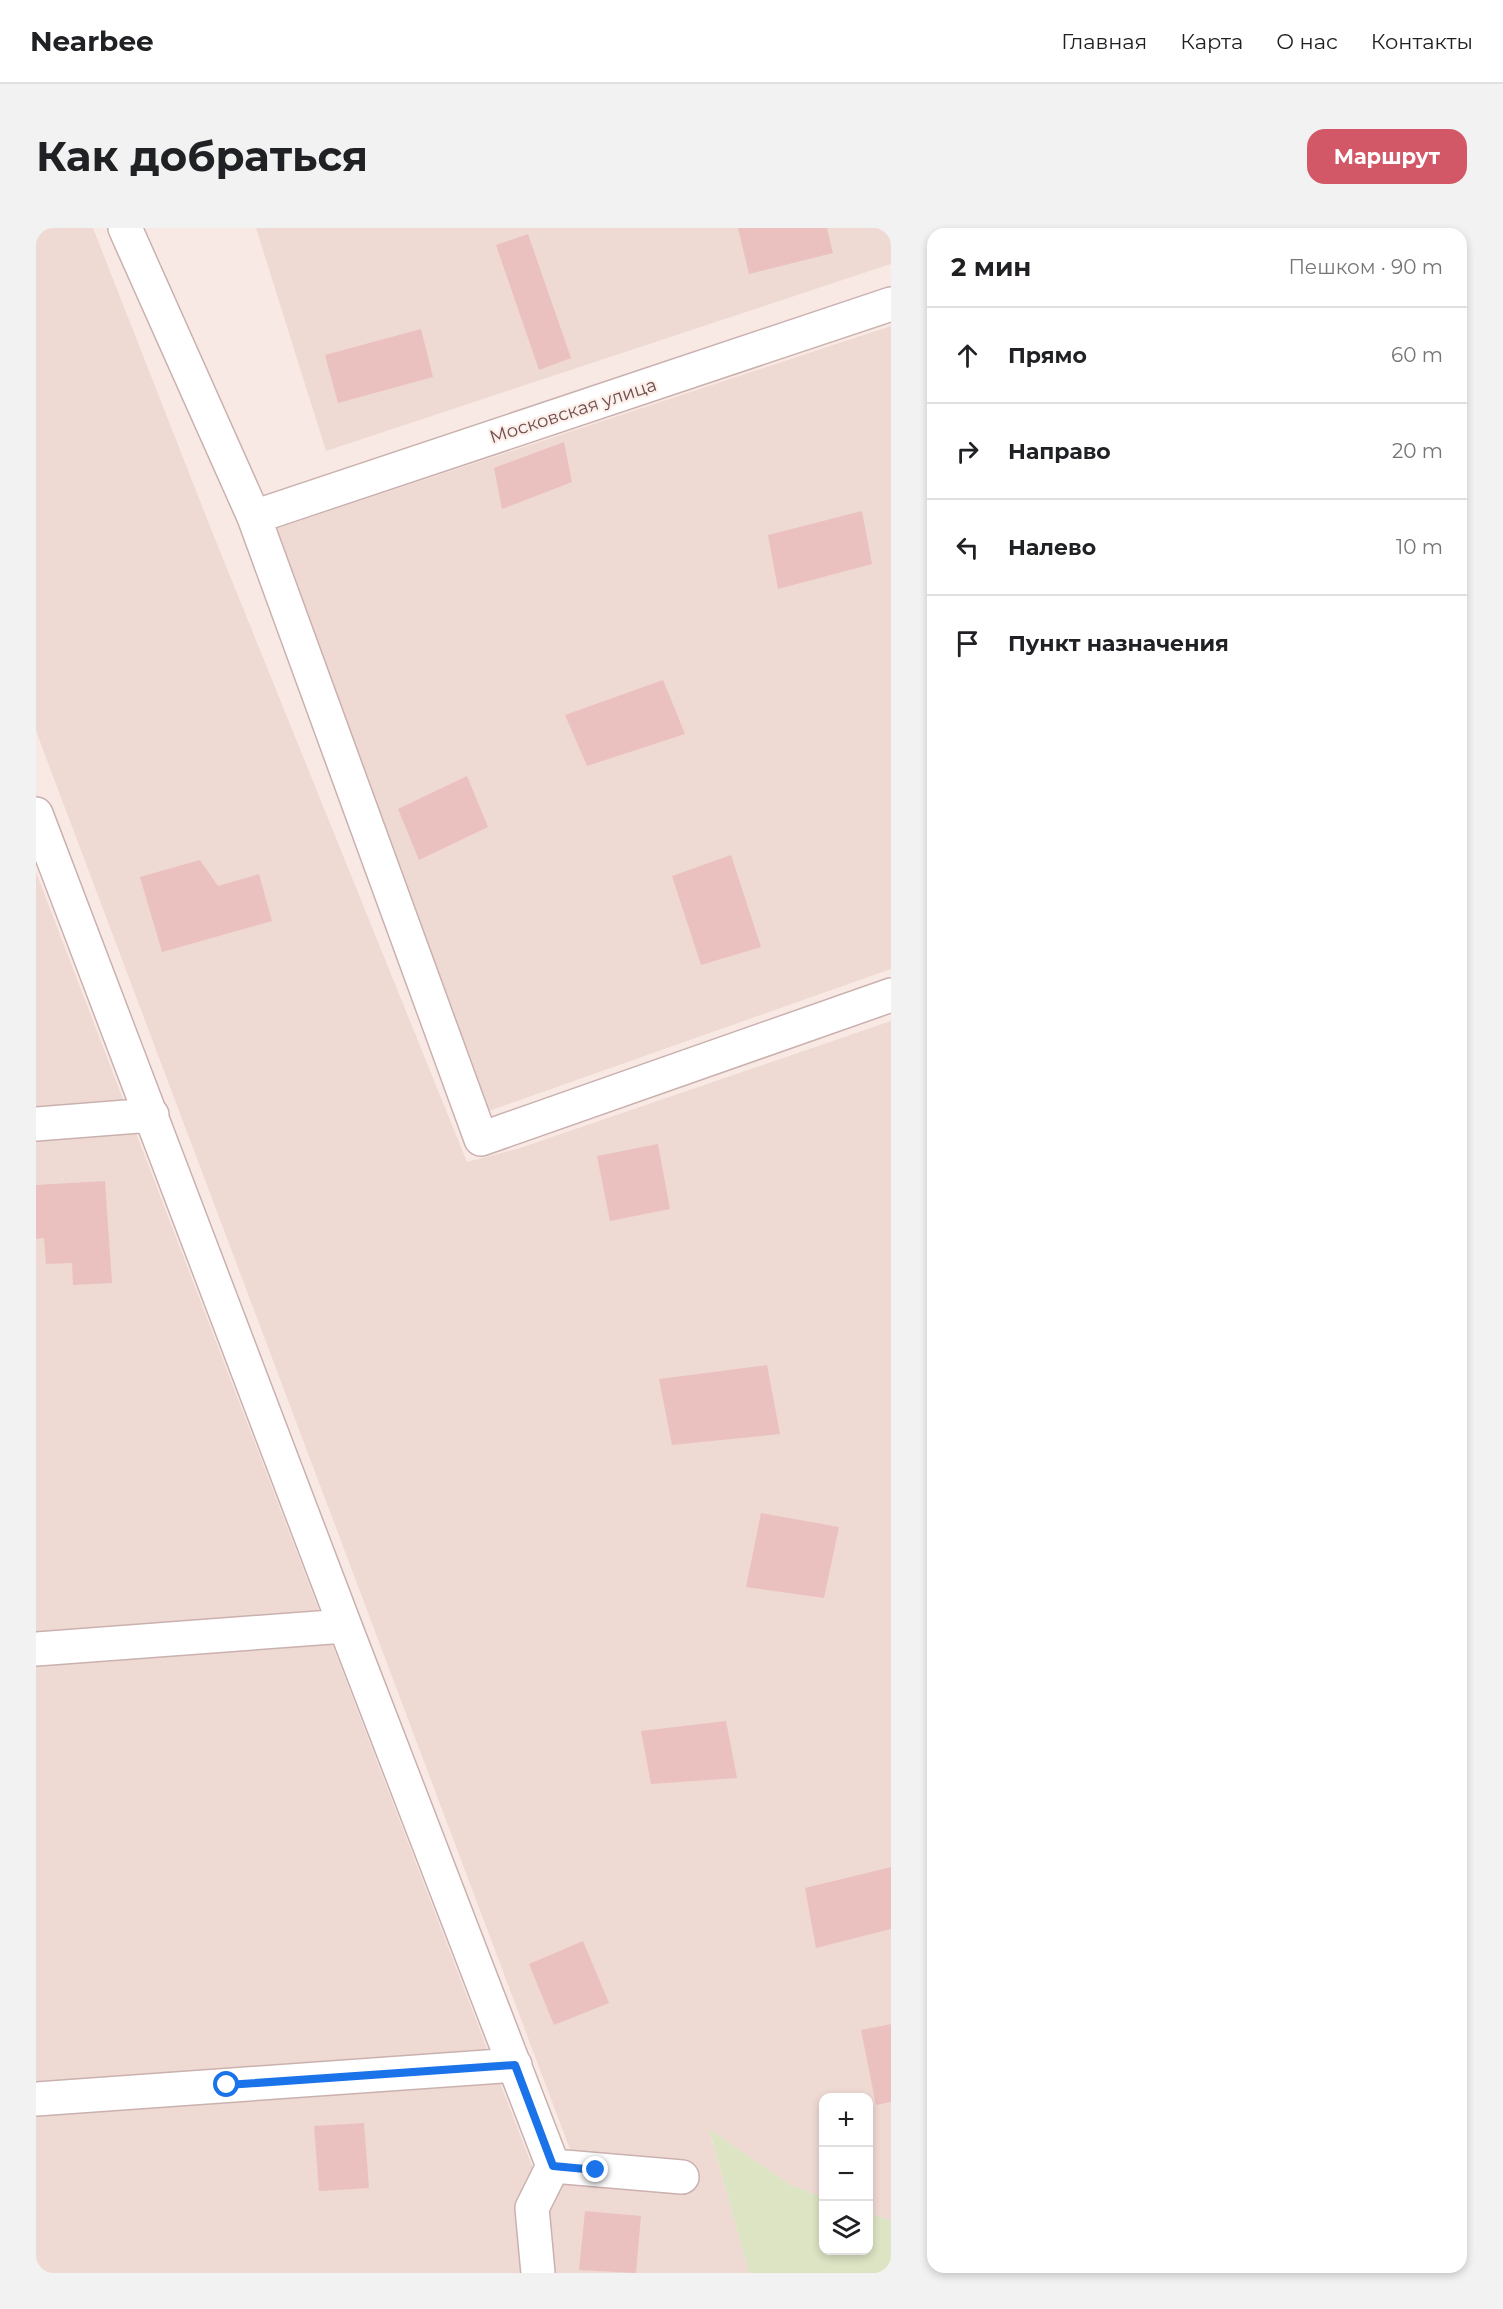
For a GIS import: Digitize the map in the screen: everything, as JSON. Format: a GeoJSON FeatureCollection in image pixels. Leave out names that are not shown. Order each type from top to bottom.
{"type":"FeatureCollection","features":[{"type":"Feature","properties":{"kind":"street"},"geometry":{"type":"LineString","coordinates":[[125,228],[254,517],[481,1139],[891,995]]}},
{"type":"Feature","properties":{"kind":"street","name":"Московская улица"},"geometry":{"type":"LineString","coordinates":[[254,517],[891,304]]}},
{"type":"Feature","properties":{"kind":"street"},"geometry":{"type":"LineString","coordinates":[[36,814],[553,2166],[532,2208],[538,2273]]}},
{"type":"Feature","properties":{"kind":"street"},"geometry":{"type":"LineString","coordinates":[[36,1124],[152,1115]]}},
{"type":"Feature","properties":{"kind":"street"},"geometry":{"type":"LineString","coordinates":[[36,1649],[345,1626]]}},
{"type":"Feature","properties":{"kind":"street"},"geometry":{"type":"LineString","coordinates":[[36,2099],[515,2065]]}},
{"type":"Feature","properties":{"kind":"street"},"geometry":{"type":"LineString","coordinates":[[553,2166],[682,2177]]}},
{"type":"Feature","properties":{"kind":"shaded area"},"geometry":{"type":"Polygon","coordinates":[[[36,228],[93,228],[211,529],[467,1162],[517,1149],[891,1021],[891,2221],[873,2214],[873,2093],[819,2093],[819,2196],[791,2185],[709,2130],[749,2273],[36,2273],[36,872],[532,2166],[571,2152],[36,731],[36,228]]]}},
{"type":"Feature","properties":{"kind":"shaded area"},"geometry":{"type":"Polygon","coordinates":[[[256,228],[891,228],[891,264],[326,451],[256,228]]]}},
{"type":"Feature","properties":{"kind":"shaded area"},"geometry":{"type":"Polygon","coordinates":[[[891,326],[891,969],[483,1113],[275,529],[891,326]]]}},
{"type":"Feature","properties":{"kind":"green space"},"geometry":{"type":"Polygon","coordinates":[[[709,2129],[791,2185],[819,2196],[819,2255],[873,2255],[873,2214],[891,2221],[891,2273],[749,2273],[709,2129]]]}},
{"type":"Feature","properties":{"kind":"building"},"geometry":{"type":"Polygon","coordinates":[[[738,228],[827,228],[833,253],[749,274],[738,228]]]}},
{"type":"Feature","properties":{"kind":"building"},"geometry":{"type":"Polygon","coordinates":[[[528,234],[571,358],[539,370],[496,245],[528,234]]]}},
{"type":"Feature","properties":{"kind":"building"},"geometry":{"type":"Polygon","coordinates":[[[421,329],[433,377],[338,403],[325,355],[421,329]]]}},
{"type":"Feature","properties":{"kind":"building"},"geometry":{"type":"Polygon","coordinates":[[[564,442],[572,482],[502,509],[494,468],[564,442]]]}},
{"type":"Feature","properties":{"kind":"building"},"geometry":{"type":"Polygon","coordinates":[[[862,511],[872,564],[778,589],[768,535],[862,511]]]}},
{"type":"Feature","properties":{"kind":"building"},"geometry":{"type":"Polygon","coordinates":[[[663,680],[685,734],[587,766],[565,715],[663,680]]]}},
{"type":"Feature","properties":{"kind":"building"},"geometry":{"type":"Polygon","coordinates":[[[467,776],[488,827],[419,860],[398,809],[467,776]]]}},
{"type":"Feature","properties":{"kind":"building"},"geometry":{"type":"Polygon","coordinates":[[[731,855],[761,947],[701,965],[672,876],[731,855]]]}},
{"type":"Feature","properties":{"kind":"building"},"geometry":{"type":"Polygon","coordinates":[[[200,860],[218,886],[259,874],[272,921],[162,952],[140,877],[200,860]]]}},
{"type":"Feature","properties":{"kind":"building"},"geometry":{"type":"Polygon","coordinates":[[[658,1144],[670,1209],[610,1221],[597,1156],[658,1144]]]}},
{"type":"Feature","properties":{"kind":"building"},"geometry":{"type":"Polygon","coordinates":[[[105,1181],[112,1283],[73,1285],[72,1263],[46,1264],[44,1238],[36,1239],[36,1185],[105,1181]]]}},
{"type":"Feature","properties":{"kind":"building"},"geometry":{"type":"Polygon","coordinates":[[[767,1365],[780,1434],[672,1445],[659,1379],[767,1365]]]}},
{"type":"Feature","properties":{"kind":"building"},"geometry":{"type":"Polygon","coordinates":[[[761,1513],[839,1527],[824,1598],[746,1587],[761,1513]]]}},
{"type":"Feature","properties":{"kind":"building"},"geometry":{"type":"Polygon","coordinates":[[[726,1721],[737,1778],[651,1784],[641,1731],[726,1721]]]}},
{"type":"Feature","properties":{"kind":"building"},"geometry":{"type":"Polygon","coordinates":[[[891,1867],[891,1929],[816,1948],[805,1888],[891,1867]]]}},
{"type":"Feature","properties":{"kind":"building"},"geometry":{"type":"Polygon","coordinates":[[[583,1941],[609,2003],[554,2025],[529,1964],[583,1941]]]}},
{"type":"Feature","properties":{"kind":"building"},"geometry":{"type":"Polygon","coordinates":[[[891,2024],[891,2102],[876,2105],[861,2030],[891,2024]]]}},
{"type":"Feature","properties":{"kind":"building"},"geometry":{"type":"Polygon","coordinates":[[[364,2123],[369,2188],[319,2191],[314,2126],[364,2123]]]}},
{"type":"Feature","properties":{"kind":"building"},"geometry":{"type":"Polygon","coordinates":[[[585,2211],[641,2216],[636,2273],[579,2270],[585,2211]]]}},
{"type":"Feature","properties":{"kind":"route"},"geometry":{"type":"LineString","coordinates":[[227,2085],[515,2065],[553,2166],[596,2170]]}}]}
